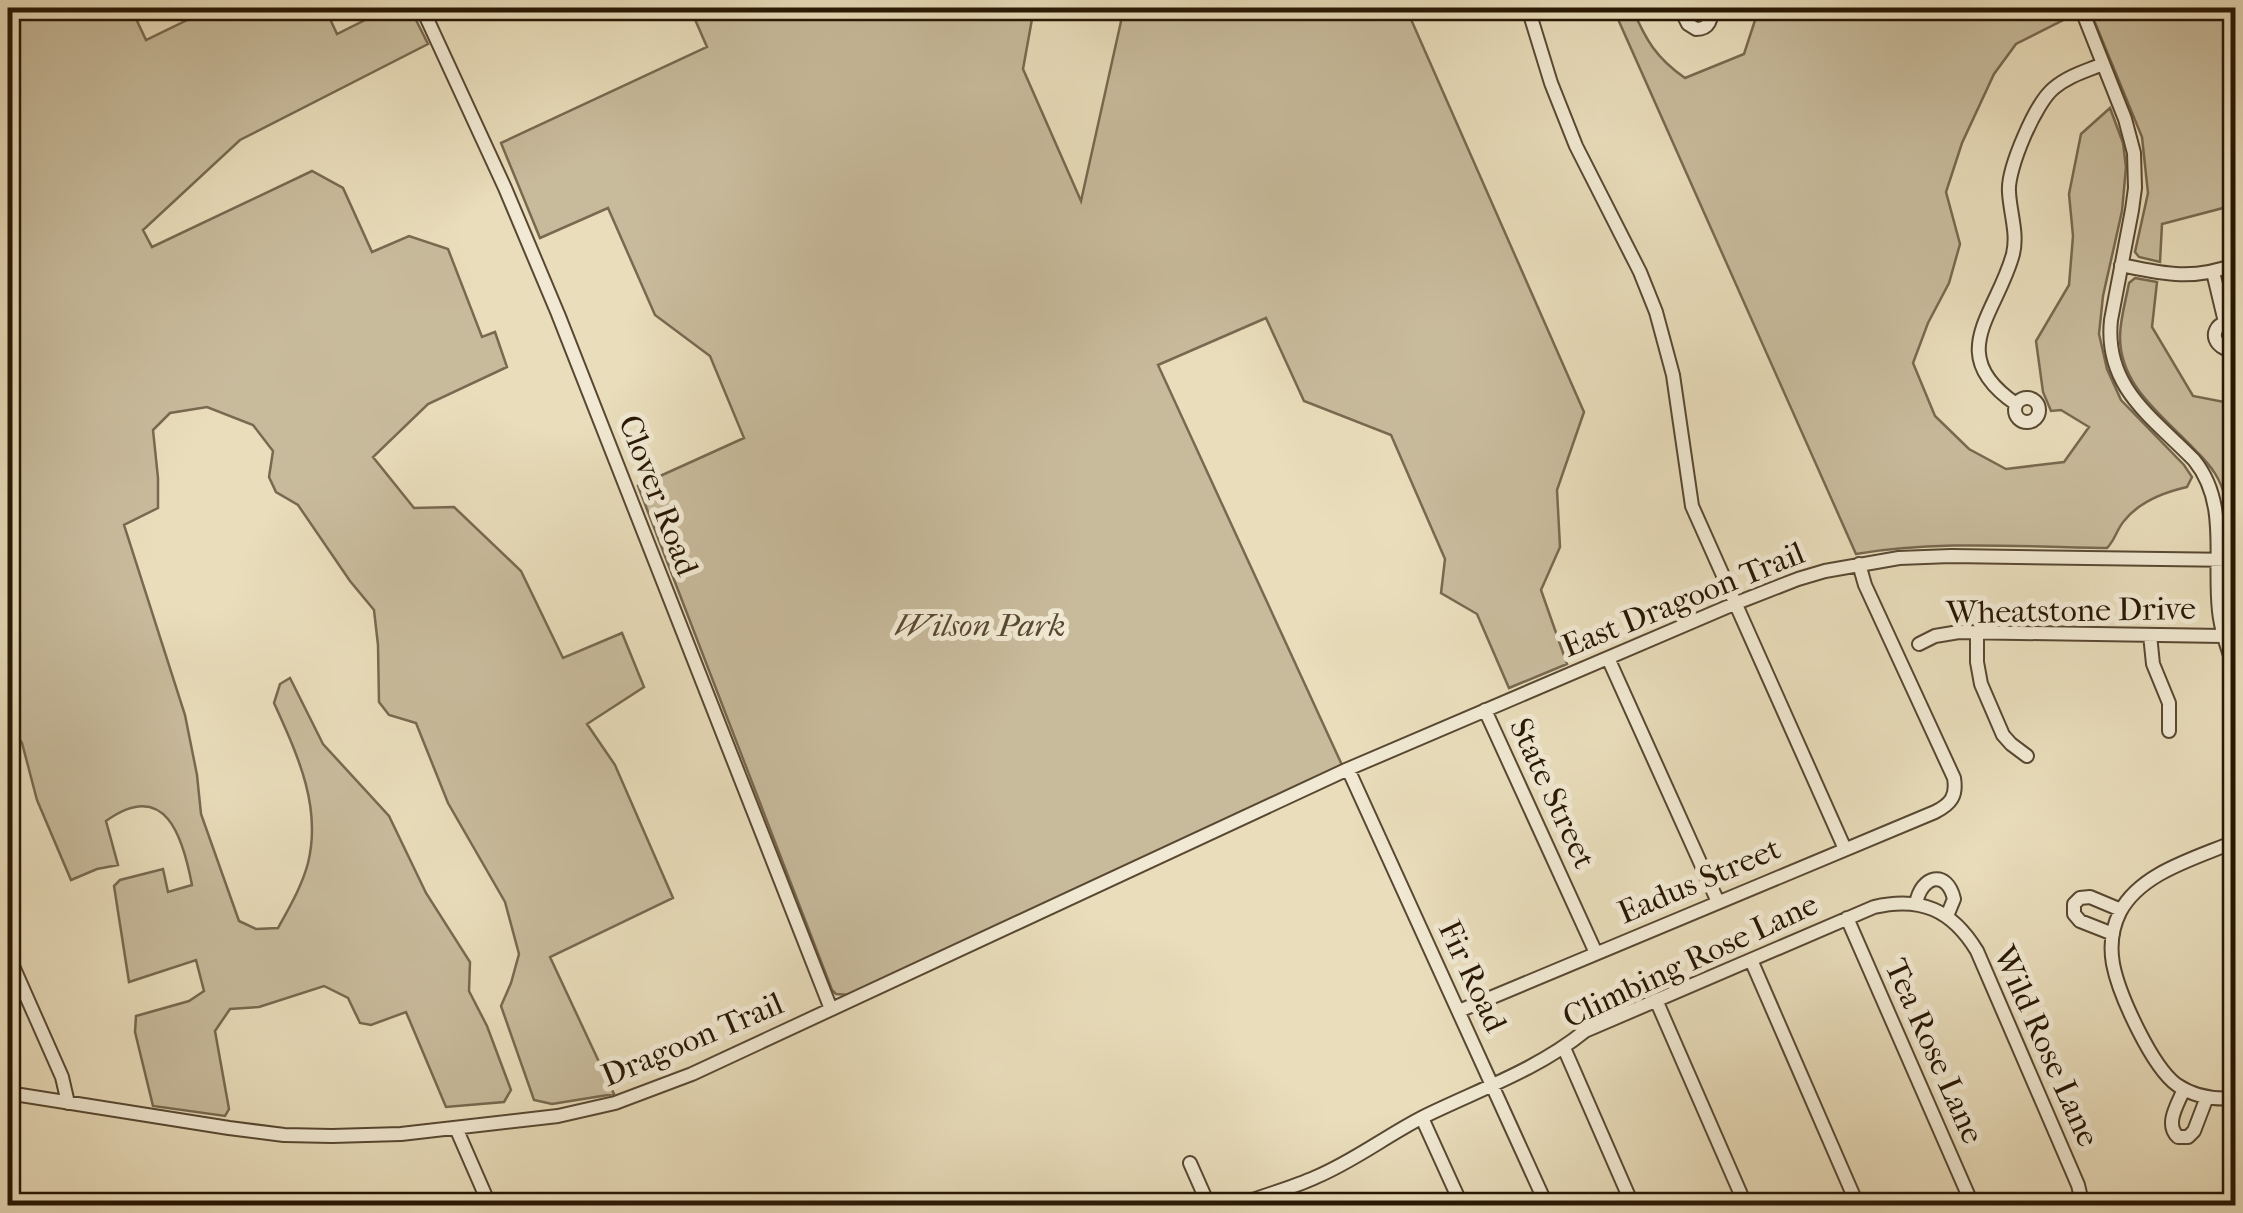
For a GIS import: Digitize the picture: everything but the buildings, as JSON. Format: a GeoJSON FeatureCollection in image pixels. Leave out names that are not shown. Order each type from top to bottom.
{"type":"FeatureCollection","features":[{"type":"Feature","properties":{"kind":"street","name":"Clover Road"},"geometry":{"type":"LineString","coordinates":[[422,8],[551,296],[831,1009]]}},
{"type":"Feature","properties":{"kind":"street"},"geometry":{"type":"LineString","coordinates":[[1528,8],[1576,146],[1656,312],[1673,375],[1692,506],[1844,849]]}},
{"type":"Feature","properties":{"kind":"street"},"geometry":{"type":"LineString","coordinates":[[1680,8],[1688,24],[1696,29],[1710,23],[1709,8]]}},
{"type":"Feature","properties":{"kind":"street"},"geometry":{"type":"LineString","coordinates":[[2080,8],[2125,119],[2134,153],[2135,188],[2109,334],[2114,366],[2134,401],[2208,479],[2216,506],[2219,614],[2236,671]]}},
{"type":"Feature","properties":{"kind":"street"},"geometry":{"type":"LineString","coordinates":[[2016,404],[2001,394],[1985,374],[1979,351],[1984,322],[2014,246],[2009,178],[2042,100],[2056,86],[2103,64]]}},
{"type":"Feature","properties":{"kind":"street"},"geometry":{"type":"LineString","coordinates":[[2121,265],[2173,275],[2213,272],[2236,264]]}},
{"type":"Feature","properties":{"kind":"street"},"geometry":{"type":"LineString","coordinates":[[2213,272],[2230,324],[2216,328],[2216,342],[2224,348],[2236,345]]}},
{"type":"Feature","properties":{"kind":"street","name":"East Dragoon Trail"},"geometry":{"type":"LineString","coordinates":[[1348,769],[1734,604],[1798,579],[1859,564],[1928,556],[2236,560]]}},
{"type":"Feature","properties":{"kind":"street","name":"Eadus Street"},"geometry":{"type":"LineString","coordinates":[[1459,1012],[1950,803],[1955,793],[1954,778],[1865,585],[1859,564]]}},
{"type":"Feature","properties":{"kind":"street","name":"Wheatstone Drive"},"geometry":{"type":"LineString","coordinates":[[1919,644],[1946,633],[2224,636]]}},
{"type":"Feature","properties":{"kind":"street"},"geometry":{"type":"LineString","coordinates":[[1978,633],[1981,684],[2004,735],[2028,756]]}},
{"type":"Feature","properties":{"kind":"street"},"geometry":{"type":"LineString","coordinates":[[2150,635],[2152,664],[2169,703],[2170,731]]}},
{"type":"Feature","properties":{"kind":"street"},"geometry":{"type":"LineString","coordinates":[[1608,658],[1718,902]]}},
{"type":"Feature","properties":{"kind":"street","name":"State Street"},"geometry":{"type":"LineString","coordinates":[[1486,710],[1596,953]]}},
{"type":"Feature","properties":{"kind":"street","name":"Dragoon Trail"},"geometry":{"type":"LineString","coordinates":[[8,1093],[284,1135],[363,1136],[456,1128],[558,1116],[615,1103],[665,1086],[1348,769]]}},
{"type":"Feature","properties":{"kind":"street","name":"Fir Road"},"geometry":{"type":"LineString","coordinates":[[1348,769],[1547,1206]]}},
{"type":"Feature","properties":{"kind":"street"},"geometry":{"type":"LineString","coordinates":[[2236,840],[2152,878],[2121,910],[2112,934],[2113,964],[2120,988],[2158,1066],[2184,1088],[2207,1097],[2236,1098]]}},
{"type":"Feature","properties":{"kind":"street","name":"Wild Rose Lane"},"geometry":{"type":"LineString","coordinates":[[1947,916],[1954,898],[1950,886],[1945,882],[1927,882],[1918,892],[1916,904],[1947,916],[1977,951],[2078,1185],[2083,1206]]}},
{"type":"Feature","properties":{"kind":"street"},"geometry":{"type":"LineString","coordinates":[[2112,934],[2076,918],[2074,904],[2080,898],[2090,897],[2121,910]]}},
{"type":"Feature","properties":{"kind":"street","name":"Climbing Rose Lane"},"geometry":{"type":"LineString","coordinates":[[1237,1206],[1316,1178],[1422,1118],[1538,1064],[1585,1031],[1847,918],[1888,904],[1916,904]]}},
{"type":"Feature","properties":{"kind":"street","name":"Tea Rose Lane"},"geometry":{"type":"LineString","coordinates":[[1847,918],[1972,1206]]}},
{"type":"Feature","properties":{"kind":"street"},"geometry":{"type":"LineString","coordinates":[[8,955],[62,1077],[68,1103]]}},
{"type":"Feature","properties":{"kind":"street"},"geometry":{"type":"LineString","coordinates":[[1751,960],[1858,1206]]}},
{"type":"Feature","properties":{"kind":"street"},"geometry":{"type":"LineString","coordinates":[[1656,1000],[1746,1206]]}},
{"type":"Feature","properties":{"kind":"street"},"geometry":{"type":"LineString","coordinates":[[1564,1048],[1633,1206]]}},
{"type":"Feature","properties":{"kind":"street"},"geometry":{"type":"LineString","coordinates":[[2184,1088],[2171,1126],[2178,1137],[2188,1137],[2194,1131],[2207,1097]]}},
{"type":"Feature","properties":{"kind":"street"},"geometry":{"type":"LineString","coordinates":[[1422,1118],[1462,1206]]}},
{"type":"Feature","properties":{"kind":"street"},"geometry":{"type":"LineString","coordinates":[[456,1128],[490,1206]]}},
{"type":"Feature","properties":{"kind":"street"},"geometry":{"type":"LineString","coordinates":[[1190,1163],[1209,1206]]}},
{"type":"Feature","properties":{"kind":"green space"},"geometry":{"type":"Polygon","coordinates":[[[8,8],[131,8],[146,40],[212,8],[325,8],[337,34],[389,8],[410,8],[428,44],[240,140],[143,230],[152,247],[312,171],[343,188],[372,252],[409,236],[448,249],[482,337],[495,332],[507,367],[428,404],[373,457],[414,508],[454,507],[521,571],[563,658],[622,633],[644,687],[587,724],[615,765],[673,898],[550,957],[614,1094],[552,1104],[534,1100],[501,1006],[519,954],[505,902],[448,803],[416,723],[389,715],[379,702],[374,610],[298,505],[276,492],[269,477],[273,451],[253,425],[207,407],[170,413],[153,430],[158,508],[124,525],[185,715],[201,814],[239,921],[256,929],[278,928],[308,863],[312,821],[305,781],[274,703],[280,684],[290,678],[323,744],[389,816],[426,893],[470,962],[469,991],[511,1090],[504,1102],[446,1107],[406,1012],[371,1025],[360,1023],[348,998],[324,986],[259,1007],[230,1009],[215,1031],[229,1109],[225,1116],[153,1106],[135,1032],[136,1016],[189,1001],[204,991],[196,960],[129,982],[114,886],[120,880],[163,869],[168,892],[192,885],[177,833],[157,810],[143,806],[127,809],[106,821],[118,865],[71,880],[37,800],[22,743],[8,723],[8,8]]]}},
{"type":"Feature","properties":{"kind":"green space","name":"Wilson Park"},"geometry":{"type":"Polygon","coordinates":[[[690,8],[1034,8],[1023,69],[1081,201],[1124,8],[1406,8],[1584,412],[1557,490],[1560,547],[1541,590],[1567,664],[1509,688],[1477,614],[1441,593],[1445,559],[1391,435],[1304,401],[1266,318],[1158,365],[1342,765],[850,995],[836,994],[638,486],[744,438],[710,356],[655,315],[608,208],[540,238],[501,143],[707,47],[690,8]]]}},
{"type":"Feature","properties":{"kind":"green space"},"geometry":{"type":"Polygon","coordinates":[[[1613,8],[1632,8],[1653,48],[1685,78],[1744,54],[1759,8],[2071,8],[2073,15],[2016,44],[1994,74],[1962,143],[1946,192],[1960,244],[1949,283],[1913,363],[1935,416],[1969,449],[2006,469],[2064,462],[2089,427],[2061,410],[2051,411],[2043,392],[2036,341],[2069,285],[2073,236],[2069,194],[2081,134],[2110,108],[2123,143],[2126,167],[2122,211],[2103,296],[2099,334],[2107,369],[2121,400],[2184,465],[2192,477],[2187,487],[2137,508],[2107,548],[1950,546],[1856,554],[1613,8]]]}},
{"type":"Feature","properties":{"kind":"green space"},"geometry":{"type":"Polygon","coordinates":[[[2089,8],[2235,8],[2235,200],[2223,208],[2162,224],[2160,262],[2139,257],[2135,252],[2148,193],[2142,137],[2089,8]]]}},
{"type":"Feature","properties":{"kind":"green space"},"geometry":{"type":"Polygon","coordinates":[[[2135,278],[2157,282],[2152,327],[2193,396],[2224,402],[2235,396],[2235,500],[2225,498],[2211,468],[2147,401],[2128,372],[2120,330],[2129,283],[2135,278]]]}}]}
